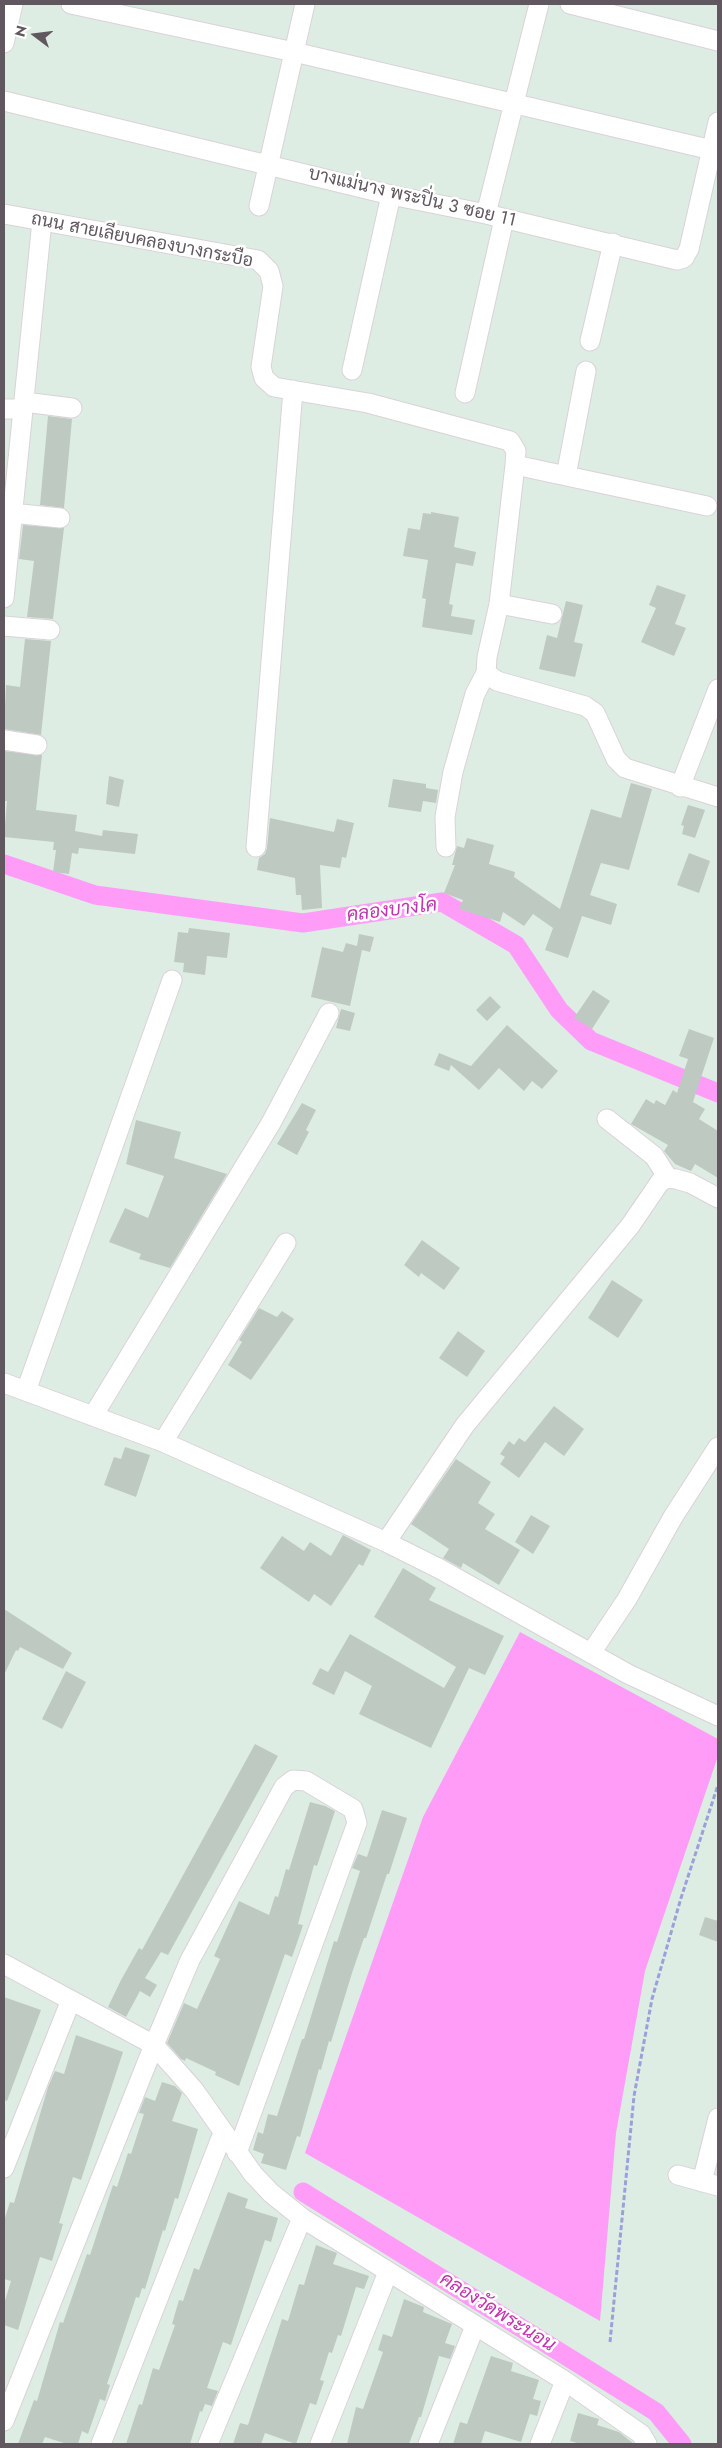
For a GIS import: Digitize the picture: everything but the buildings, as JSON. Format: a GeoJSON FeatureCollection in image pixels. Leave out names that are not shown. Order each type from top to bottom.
{"type":"FeatureCollection","features":[{"type":"Feature","properties":{"kind":"street"},"geometry":{"type":"LineString","coordinates":[[4,43],[13,4]]}},
{"type":"Feature","properties":{"kind":"street"},"geometry":{"type":"LineString","coordinates":[[71,4],[294,52],[712,150]]}},
{"type":"Feature","properties":{"kind":"street"},"geometry":{"type":"LineString","coordinates":[[259,206],[305,4]]}},
{"type":"Feature","properties":{"kind":"street"},"geometry":{"type":"LineString","coordinates":[[465,393],[514,105],[539,4]]}},
{"type":"Feature","properties":{"kind":"street"},"geometry":{"type":"LineString","coordinates":[[570,4],[718,41]]}},
{"type":"Feature","properties":{"kind":"street","name":"บางแม่นาง พระปิ่น 3 ซอย 11"},"geometry":{"type":"LineString","coordinates":[[4,101],[391,195],[613,243],[677,260],[684,258],[689,249],[718,122]]}},
{"type":"Feature","properties":{"kind":"street"},"geometry":{"type":"LineString","coordinates":[[352,370],[391,195]]}},
{"type":"Feature","properties":{"kind":"street","name":"ถนน สายเลียบคลองบางกระบือ"},"geometry":{"type":"LineString","coordinates":[[4,214],[258,260],[270,271],[273,286],[261,367],[264,378],[274,387],[368,403],[510,441],[516,451],[500,604],[487,657],[486,672],[475,694],[453,772],[445,817],[446,847]]}},
{"type":"Feature","properties":{"kind":"street"},"geometry":{"type":"LineString","coordinates":[[4,598],[7,534],[12,513],[42,221]]}},
{"type":"Feature","properties":{"kind":"street"},"geometry":{"type":"LineString","coordinates":[[590,341],[613,243]]}},
{"type":"Feature","properties":{"kind":"street"},"geometry":{"type":"LineString","coordinates":[[566,476],[586,371]]}},
{"type":"Feature","properties":{"kind":"street"},"geometry":{"type":"LineString","coordinates":[[256,847],[293,390]]}},
{"type":"Feature","properties":{"kind":"street"},"geometry":{"type":"LineString","coordinates":[[4,409],[23,405],[72,408]]}},
{"type":"Feature","properties":{"kind":"street"},"geometry":{"type":"LineString","coordinates":[[515,465],[707,506]]}},
{"type":"Feature","properties":{"kind":"street"},"geometry":{"type":"LineString","coordinates":[[12,513],[60,518]]}},
{"type":"Feature","properties":{"kind":"street"},"geometry":{"type":"LineString","coordinates":[[500,604],[552,614]]}},
{"type":"Feature","properties":{"kind":"street"},"geometry":{"type":"LineString","coordinates":[[4,626],[50,630]]}},
{"type":"Feature","properties":{"kind":"street"},"geometry":{"type":"LineString","coordinates":[[486,672],[497,681],[585,706],[595,712],[616,759],[625,768],[680,787],[718,797]]}},
{"type":"Feature","properties":{"kind":"street"},"geometry":{"type":"LineString","coordinates":[[680,787],[718,690]]}},
{"type":"Feature","properties":{"kind":"street"},"geometry":{"type":"LineString","coordinates":[[4,740],[37,744]]}},
{"type":"Feature","properties":{"kind":"street"},"geometry":{"type":"LineString","coordinates":[[26,1391],[172,980]]}},
{"type":"Feature","properties":{"kind":"street"},"geometry":{"type":"LineString","coordinates":[[93,1416],[271,1123],[329,1013]]}},
{"type":"Feature","properties":{"kind":"street"},"geometry":{"type":"LineString","coordinates":[[607,1119],[654,1156],[668,1178]]}},
{"type":"Feature","properties":{"kind":"street"},"geometry":{"type":"LineString","coordinates":[[386,1542],[465,1425],[630,1226],[660,1182],[668,1178],[690,1183],[718,1198]]}},
{"type":"Feature","properties":{"kind":"street"},"geometry":{"type":"LineString","coordinates":[[163,1442],[286,1243]]}},
{"type":"Feature","properties":{"kind":"street"},"geometry":{"type":"LineString","coordinates":[[4,1383],[163,1442],[386,1542],[440,1569],[591,1653],[718,1716]]}},
{"type":"Feature","properties":{"kind":"street"},"geometry":{"type":"LineString","coordinates":[[591,1653],[627,1599],[673,1517],[718,1447]]}},
{"type":"Feature","properties":{"kind":"street"},"geometry":{"type":"LineString","coordinates":[[4,2420],[154,2045],[190,1960],[284,1787],[293,1780],[306,1781],[353,1809],[357,1824],[237,2152]]}},
{"type":"Feature","properties":{"kind":"street"},"geometry":{"type":"LineString","coordinates":[[4,1964],[154,2045],[194,2090],[237,2152],[271,2193],[302,2218],[566,2381],[640,2434],[647,2444]]}},
{"type":"Feature","properties":{"kind":"street"},"geometry":{"type":"LineString","coordinates":[[4,2168],[71,2000]]}},
{"type":"Feature","properties":{"kind":"street"},"geometry":{"type":"LineString","coordinates":[[678,2175],[710,2184],[718,2118]]}},
{"type":"Feature","properties":{"kind":"street"},"geometry":{"type":"LineString","coordinates":[[101,2444],[223,2133]]}},
{"type":"Feature","properties":{"kind":"street"},"geometry":{"type":"LineString","coordinates":[[208,2444],[302,2218]]}},
{"type":"Feature","properties":{"kind":"street"},"geometry":{"type":"LineString","coordinates":[[320,2444],[388,2272]]}},
{"type":"Feature","properties":{"kind":"street"},"geometry":{"type":"LineString","coordinates":[[428,2444],[475,2326]]}},
{"type":"Feature","properties":{"kind":"street"},"geometry":{"type":"LineString","coordinates":[[540,2444],[566,2381]]}},
{"type":"Feature","properties":{"kind":"path"},"geometry":{"type":"LineString","coordinates":[[610,2342],[634,2096],[652,1999],[681,1898],[718,1785]]}},
{"type":"Feature","properties":{"kind":"shaded area"},"geometry":{"type":"Polygon","coordinates":[[[520,1632],[718,1739],[718,1756],[645,1971],[616,2133],[600,2321],[305,2153],[423,1817],[520,1632]]]}},
{"type":"Feature","properties":{"kind":"waterway","name":"คลองบางโค"},"geometry":{"type":"LineString","coordinates":[[4,864],[95,895],[303,923],[442,902],[516,945],[559,1010],[591,1041],[718,1093]]}},
{"type":"Feature","properties":{"kind":"waterway","name":"คลองวัดพระนอน"},"geometry":{"type":"LineString","coordinates":[[303,2192],[656,2412],[682,2444]]}}]}
